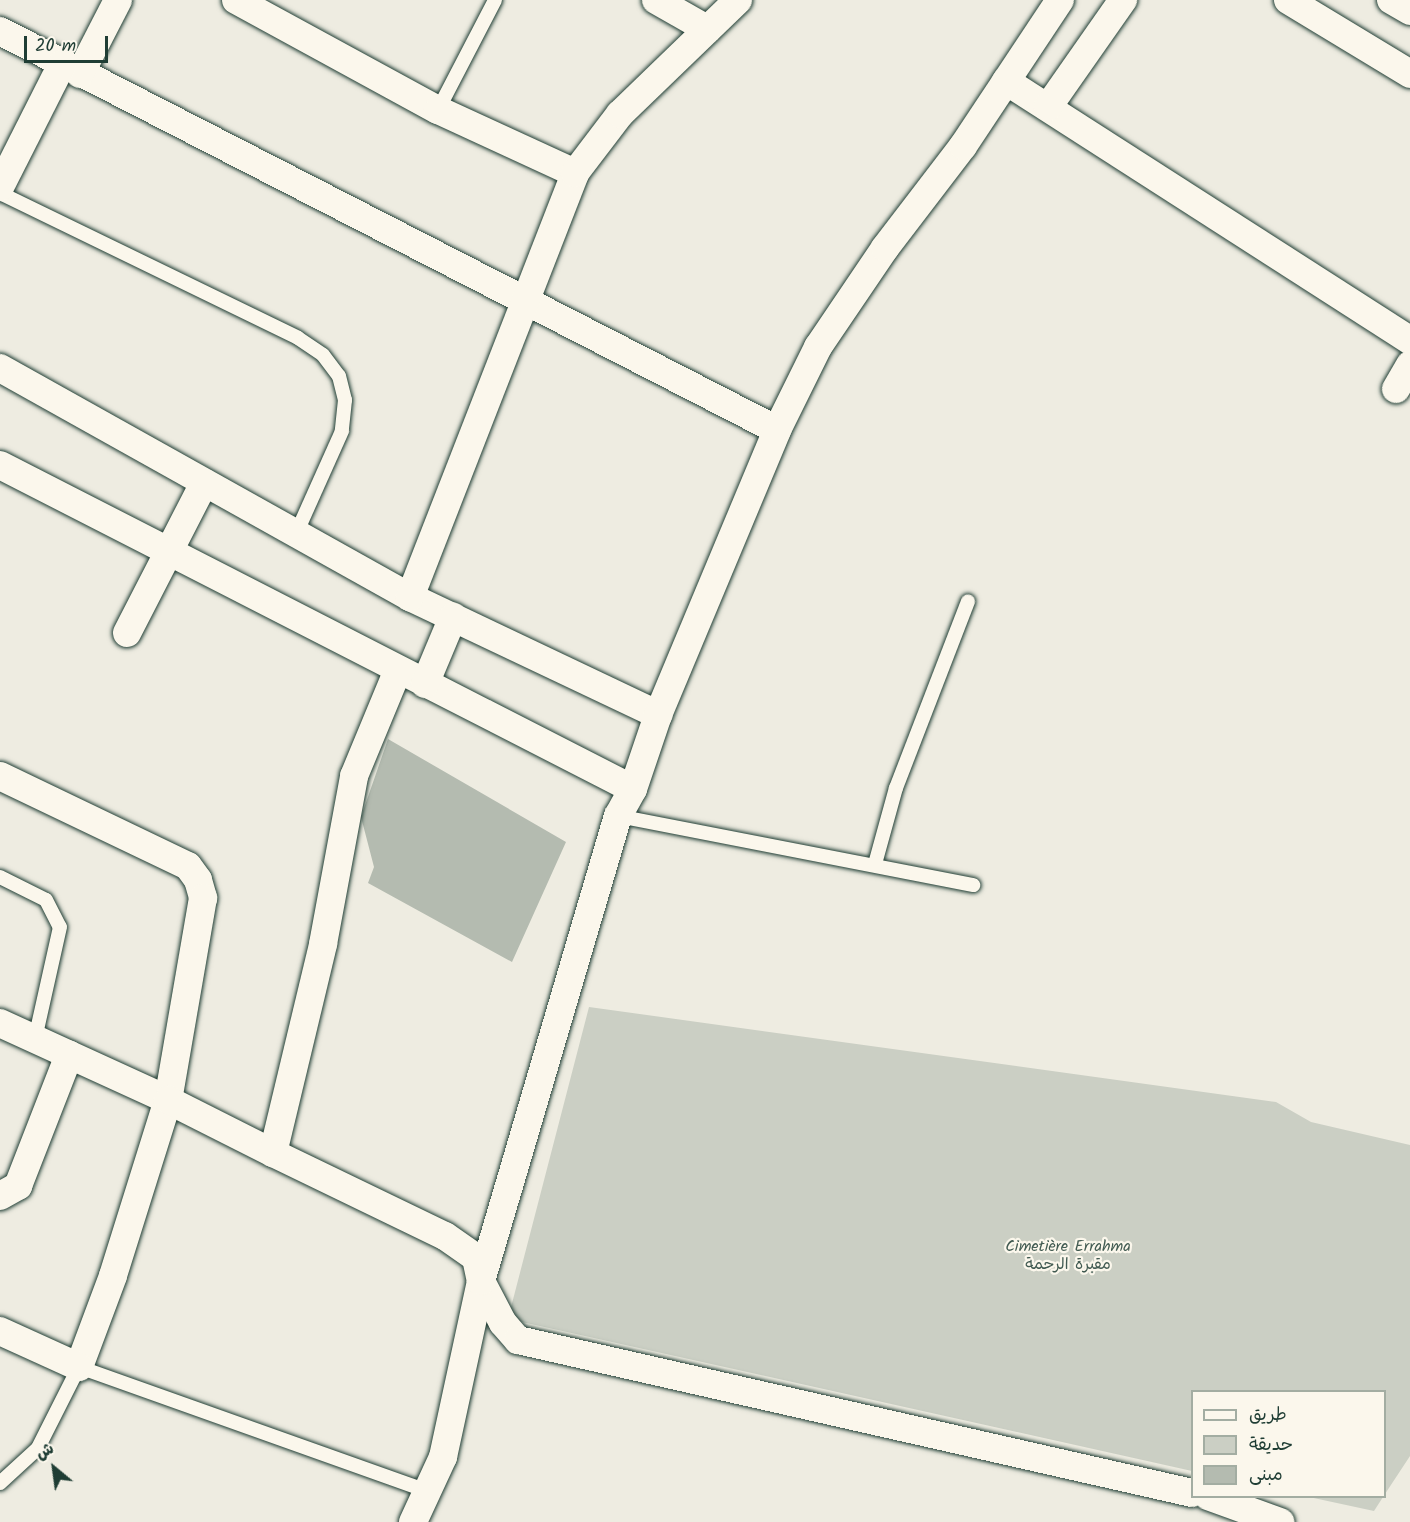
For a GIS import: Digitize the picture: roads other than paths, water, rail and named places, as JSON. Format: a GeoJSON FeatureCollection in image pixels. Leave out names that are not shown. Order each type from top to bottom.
{"type":"FeatureCollection","features":[{"type":"Feature","properties":{"kind":"street"},"geometry":{"type":"LineString","coordinates":[[0,187],[71,69],[118,0]]}},
{"type":"Feature","properties":{"kind":"street"},"geometry":{"type":"LineString","coordinates":[[236,0],[438,110],[575,173]]}},
{"type":"Feature","properties":{"kind":"street"},"geometry":{"type":"LineString","coordinates":[[656,0],[707,29]]}},
{"type":"Feature","properties":{"kind":"street"},"geometry":{"type":"LineString","coordinates":[[410,597],[575,173],[620,114],[738,0]]}},
{"type":"Feature","properties":{"kind":"street"},"geometry":{"type":"LineString","coordinates":[[413,1522],[443,1457],[481,1281],[618,816],[633,789],[658,715],[777,430],[818,347],[1006,81],[1060,0]]}},
{"type":"Feature","properties":{"kind":"street"},"geometry":{"type":"LineString","coordinates":[[1048,107],[1122,0]]}},
{"type":"Feature","properties":{"kind":"street"},"geometry":{"type":"LineString","coordinates":[[1288,0],[1410,74]]}},
{"type":"Feature","properties":{"kind":"street"},"geometry":{"type":"LineString","coordinates":[[1391,0],[1410,11]]}},
{"type":"Feature","properties":{"kind":"street"},"geometry":{"type":"LineString","coordinates":[[0,31],[523,303],[777,430]]}},
{"type":"Feature","properties":{"kind":"street"},"geometry":{"type":"LineString","coordinates":[[1006,81],[1410,340]]}},
{"type":"Feature","properties":{"kind":"street"},"geometry":{"type":"LineString","coordinates":[[0,368],[410,597],[658,715]]}},
{"type":"Feature","properties":{"kind":"street"},"geometry":{"type":"LineString","coordinates":[[0,465],[633,789]]}},
{"type":"Feature","properties":{"kind":"street"},"geometry":{"type":"LineString","coordinates":[[127,633],[204,483]]}},
{"type":"Feature","properties":{"kind":"street"},"geometry":{"type":"LineString","coordinates":[[424,684],[453,617]]}},
{"type":"Feature","properties":{"kind":"street"},"geometry":{"type":"LineString","coordinates":[[273,1153],[323,944],[354,776],[398,670]]}},
{"type":"Feature","properties":{"kind":"street"},"geometry":{"type":"LineString","coordinates":[[0,776],[188,866],[198,880],[203,898],[168,1100],[113,1276],[79,1367],[0,1331]]}},
{"type":"Feature","properties":{"kind":"street"},"geometry":{"type":"LineString","coordinates":[[0,1023],[168,1100],[445,1236],[476,1258],[481,1281],[504,1323],[518,1340],[539,1347],[1191,1492]]}},
{"type":"Feature","properties":{"kind":"street"},"geometry":{"type":"LineString","coordinates":[[0,1196],[18,1186],[69,1055]]}},
{"type":"Feature","properties":{"kind":"street"},"geometry":{"type":"LineString","coordinates":[[1211,1498],[1280,1522]]}},
{"type":"Feature","properties":{"kind":"lane"},"geometry":{"type":"LineString","coordinates":[[438,110],[495,0]]}},
{"type":"Feature","properties":{"kind":"lane"},"geometry":{"type":"LineString","coordinates":[[0,193],[298,338],[323,355],[339,376],[345,400],[342,431],[296,534]]}},
{"type":"Feature","properties":{"kind":"lane"},"geometry":{"type":"LineString","coordinates":[[875,864],[896,788],[968,601]]}},
{"type":"Feature","properties":{"kind":"lane"},"geometry":{"type":"LineString","coordinates":[[618,816],[875,864],[973,885]]}},
{"type":"Feature","properties":{"kind":"lane"},"geometry":{"type":"LineString","coordinates":[[0,878],[46,900],[60,927],[35,1040]]}},
{"type":"Feature","properties":{"kind":"lane"},"geometry":{"type":"LineString","coordinates":[[0,1483],[38,1448],[79,1367],[428,1491]]}},
{"type":"Feature","properties":{"kind":"park label","name":"Cimetière Errahma مقبرة الرحمة"},"geometry":{"type":"Point","coordinates":[1068,1256]}}]}
